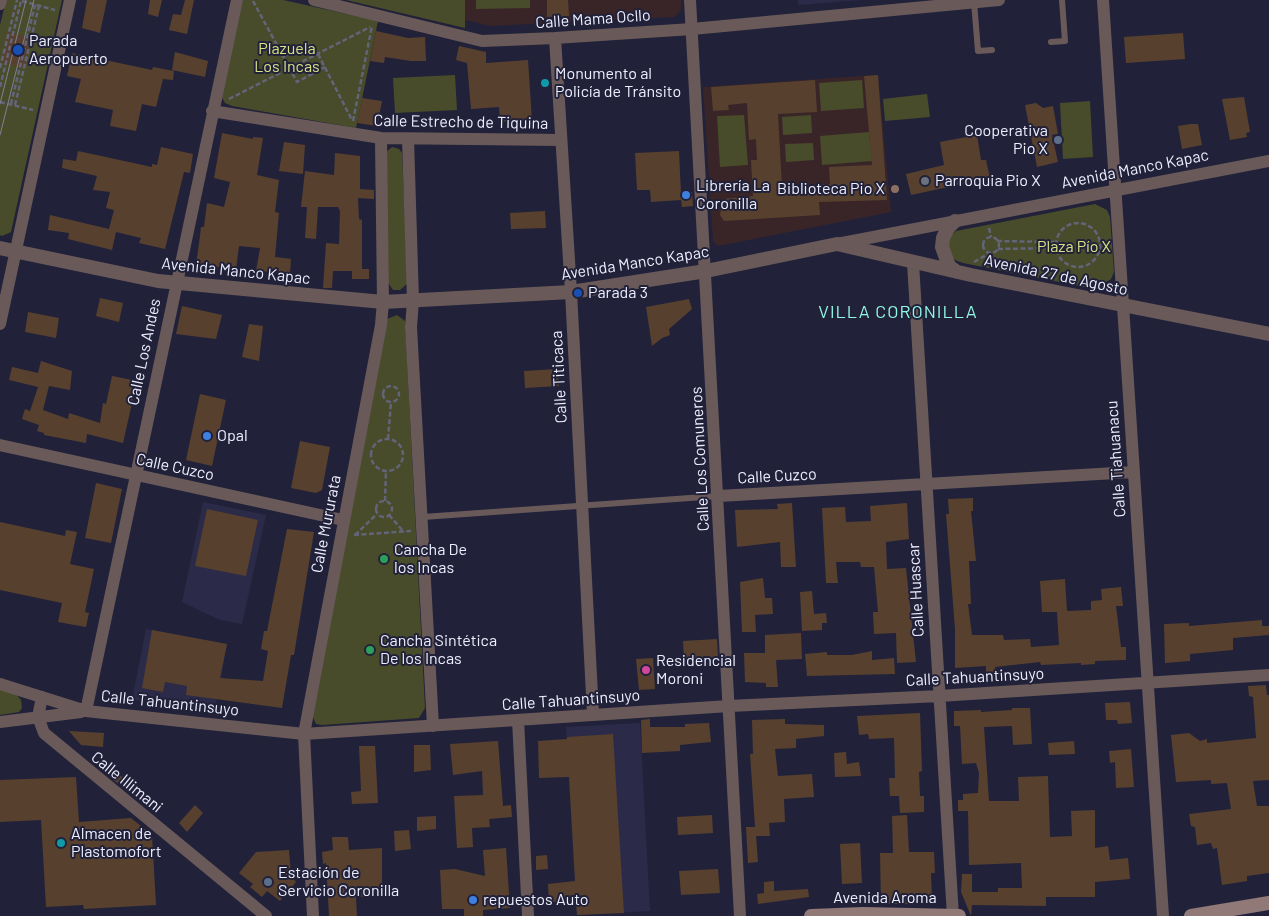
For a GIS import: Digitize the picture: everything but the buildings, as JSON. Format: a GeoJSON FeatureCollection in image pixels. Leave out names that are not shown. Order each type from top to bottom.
{"type":"FeatureCollection","features":[{"type":"Feature","properties":{"kind":"main road"},"geometry":{"type":"LineString","coordinates":[[1192,916],[1269,903]]}},
{"type":"Feature","properties":{"kind":"main road","name":"Avenida Aroma"},"geometry":{"type":"LineString","coordinates":[[811,916],[862,914],[959,916]]}},
{"type":"Feature","properties":{"kind":"street"},"geometry":{"type":"LineString","coordinates":[[0,324],[70,0]]}},
{"type":"Feature","properties":{"kind":"street","name":"Calle Los Andes"},"geometry":{"type":"LineString","coordinates":[[86,711],[134,475],[236,0]]}},
{"type":"Feature","properties":{"kind":"street","name":"Calle Mama Ocllo"},"geometry":{"type":"LineString","coordinates":[[314,0],[482,41],[692,29],[999,0]]}},
{"type":"Feature","properties":{"kind":"street","name":"Calle Los Comuneros"},"geometry":{"type":"LineString","coordinates":[[690,0],[719,496],[740,916]]}},
{"type":"Feature","properties":{"kind":"street","name":"Calle Tiahuanacu"},"geometry":{"type":"LineString","coordinates":[[1103,0],[1114,191],[1163,916]]}},
{"type":"Feature","properties":{"kind":"street","name":"Calle Titicaca"},"geometry":{"type":"LineString","coordinates":[[555,38],[571,292],[593,714]]}},
{"type":"Feature","properties":{"kind":"street","name":"Calle Estrecho de Tiquina"},"geometry":{"type":"LineString","coordinates":[[212,111],[380,138],[561,140]]}},
{"type":"Feature","properties":{"kind":"street","name":"Calle Mururata"},"geometry":{"type":"LineString","coordinates":[[313,916],[304,734],[383,302],[380,138]]}},
{"type":"Feature","properties":{"kind":"street"},"geometry":{"type":"LineString","coordinates":[[408,139],[413,301],[412,327],[433,726]]}},
{"type":"Feature","properties":{"kind":"street","name":"Avenida Manco Kapac"},"geometry":{"type":"LineString","coordinates":[[0,248],[175,283],[383,302],[571,292],[706,270],[1269,161]]}},
{"type":"Feature","properties":{"kind":"street"},"geometry":{"type":"LineString","coordinates":[[956,221],[948,228],[943,238],[942,247],[949,266],[957,272]]}},
{"type":"Feature","properties":{"kind":"street","name":"Avenida 27 de Agosto"},"geometry":{"type":"LineString","coordinates":[[837,244],[913,263],[1269,334]]}},
{"type":"Feature","properties":{"kind":"street","name":"Calle Huascar"},"geometry":{"type":"LineString","coordinates":[[913,263],[953,916]]}},
{"type":"Feature","properties":{"kind":"street","name":"Calle Cuzco"},"geometry":{"type":"LineString","coordinates":[[0,445],[343,520]]}},
{"type":"Feature","properties":{"kind":"street","name":"Calle Cuzco"},"geometry":{"type":"LineString","coordinates":[[719,496],[1133,472]]}},
{"type":"Feature","properties":{"kind":"street","name":"Calle Tahuantinsuyo"},"geometry":{"type":"LineString","coordinates":[[0,684],[86,711],[304,734],[593,714],[939,696],[1269,675]]}},
{"type":"Feature","properties":{"kind":"street"},"geometry":{"type":"LineString","coordinates":[[38,718],[42,697]]}},
{"type":"Feature","properties":{"kind":"street","name":"Calle Tahuantinsuyo"},"geometry":{"type":"LineString","coordinates":[[0,722],[86,711]]}},
{"type":"Feature","properties":{"kind":"street","name":"Calle Illimani"},"geometry":{"type":"LineString","coordinates":[[38,718],[44,733],[59,748],[266,916]]}},
{"type":"Feature","properties":{"kind":"street"},"geometry":{"type":"LineString","coordinates":[[518,720],[528,916]]}},
{"type":"Feature","properties":{"kind":"lane"},"geometry":{"type":"LineString","coordinates":[[1051,42],[1065,41],[1062,0]]}},
{"type":"Feature","properties":{"kind":"lane"},"geometry":{"type":"LineString","coordinates":[[974,2],[978,50],[992,50]]}},
{"type":"Feature","properties":{"kind":"lane","name":"Calle Cuzco"},"geometry":{"type":"LineString","coordinates":[[423,517],[719,496]]}},
{"type":"Feature","properties":{"kind":"path"},"geometry":{"type":"LineString","coordinates":[[0,68],[17,0],[57,10]]}},
{"type":"Feature","properties":{"kind":"path"},"geometry":{"type":"LineString","coordinates":[[253,0],[296,82],[325,67]]}},
{"type":"Feature","properties":{"kind":"path"},"geometry":{"type":"LineString","coordinates":[[0,87],[21,1]]}},
{"type":"Feature","properties":{"kind":"path"},"geometry":{"type":"LineString","coordinates":[[11,104],[35,5]]}},
{"type":"Feature","properties":{"kind":"path"},"geometry":{"type":"LineString","coordinates":[[15,105],[40,6]]}},
{"type":"Feature","properties":{"kind":"path"},"geometry":{"type":"LineString","coordinates":[[229,99],[290,69],[317,54],[372,26],[353,121],[325,67],[317,54],[310,43],[284,56]]}},
{"type":"Feature","properties":{"kind":"path"},"geometry":{"type":"LineString","coordinates":[[0,102],[35,110]]}},
{"type":"Feature","properties":{"kind":"path"},"geometry":{"type":"LineString","coordinates":[[1075,223],[1082,223],[1094,230],[1100,243],[1100,249],[1095,261],[1084,267],[1072,267],[1066,264],[1058,255],[1056,248],[1056,242],[1062,229],[1075,223]]}},
{"type":"Feature","properties":{"kind":"path"},"geometry":{"type":"LineString","coordinates":[[989,228],[991,237],[998,241],[1056,242]]}},
{"type":"Feature","properties":{"kind":"path"},"geometry":{"type":"LineString","coordinates":[[990,253],[985,251],[983,244],[986,238],[991,237]]}},
{"type":"Feature","properties":{"kind":"path"},"geometry":{"type":"LineString","coordinates":[[998,241],[998,249]]}},
{"type":"Feature","properties":{"kind":"path"},"geometry":{"type":"LineString","coordinates":[[974,262],[998,249],[1056,248]]}},
{"type":"Feature","properties":{"kind":"path"},"geometry":{"type":"LineString","coordinates":[[393,385],[399,390],[400,396],[397,400],[391,402],[384,398],[383,392],[386,387],[393,385]]}},
{"type":"Feature","properties":{"kind":"path"},"geometry":{"type":"LineString","coordinates":[[388,440],[391,402]]}},
{"type":"Feature","properties":{"kind":"path"},"geometry":{"type":"LineString","coordinates":[[388,440],[400,447],[402,457],[395,469],[386,471],[374,464],[371,454],[378,442],[388,440]]}},
{"type":"Feature","properties":{"kind":"path"},"geometry":{"type":"LineString","coordinates":[[384,501],[386,471]]}},
{"type":"Feature","properties":{"kind":"path"},"geometry":{"type":"LineString","coordinates":[[377,514],[376,505],[384,501]]}},
{"type":"Feature","properties":{"kind":"path"},"geometry":{"type":"LineString","coordinates":[[384,501],[391,505],[392,511],[389,516]]}},
{"type":"Feature","properties":{"kind":"path"},"geometry":{"type":"LineString","coordinates":[[377,514],[382,517],[389,516]]}},
{"type":"Feature","properties":{"kind":"path"},"geometry":{"type":"LineString","coordinates":[[355,535],[377,514]]}},
{"type":"Feature","properties":{"kind":"path"},"geometry":{"type":"LineString","coordinates":[[389,516],[404,532]]}},
{"type":"Feature","properties":{"kind":"path"},"geometry":{"type":"LineString","coordinates":[[349,535],[415,531]]}},
{"type":"Feature","properties":{"kind":"shaded area"},"geometry":{"type":"Polygon","coordinates":[[[465,0],[681,0],[681,10],[675,17],[490,26],[465,20],[465,0]]]}},
{"type":"Feature","properties":{"kind":"shaded area"},"geometry":{"type":"Polygon","coordinates":[[[798,0],[861,0],[798,5],[798,0]]]}},
{"type":"Feature","properties":{"kind":"shaded area"},"geometry":{"type":"Polygon","coordinates":[[[878,75],[891,212],[718,246],[713,241],[703,87],[878,75]]]}},
{"type":"Feature","properties":{"kind":"shaded area"},"geometry":{"type":"Polygon","coordinates":[[[203,502],[266,515],[242,624],[220,620],[182,602],[203,502]]]}},
{"type":"Feature","properties":{"kind":"shaded area"},"geometry":{"type":"Polygon","coordinates":[[[146,629],[227,644],[215,710],[132,700],[146,629]]]}},
{"type":"Feature","properties":{"kind":"shaded area"},"geometry":{"type":"Polygon","coordinates":[[[640,723],[650,911],[577,915],[566,727],[640,723]]]}},
{"type":"Feature","properties":{"kind":"green space"},"geometry":{"type":"Polygon","coordinates":[[[6,0],[62,0],[11,232],[2,236],[0,235],[0,25],[6,0]]]}},
{"type":"Feature","properties":{"kind":"green space","name":"Plazuela Los Incas"},"geometry":{"type":"Polygon","coordinates":[[[243,0],[283,0],[378,21],[356,128],[232,106],[225,103],[221,96],[243,0]]]}},
{"type":"Feature","properties":{"kind":"green space"},"geometry":{"type":"Polygon","coordinates":[[[346,0],[465,0],[465,28],[346,0]]]}},
{"type":"Feature","properties":{"kind":"green space"},"geometry":{"type":"Polygon","coordinates":[[[476,0],[530,0],[530,8],[476,9],[476,0]]]}},
{"type":"Feature","properties":{"kind":"green space"},"geometry":{"type":"Polygon","coordinates":[[[455,75],[457,110],[395,113],[393,78],[455,75]]]}},
{"type":"Feature","properties":{"kind":"green space"},"geometry":{"type":"Polygon","coordinates":[[[862,80],[864,108],[821,111],[819,83],[862,80]]]}},
{"type":"Feature","properties":{"kind":"green space"},"geometry":{"type":"Polygon","coordinates":[[[927,94],[930,117],[885,121],[883,99],[927,94]]]}},
{"type":"Feature","properties":{"kind":"green space"},"geometry":{"type":"Polygon","coordinates":[[[1090,101],[1093,157],[1063,159],[1060,103],[1090,101]]]}},
{"type":"Feature","properties":{"kind":"green space"},"geometry":{"type":"Polygon","coordinates":[[[744,115],[748,165],[720,167],[717,116],[744,115]]]}},
{"type":"Feature","properties":{"kind":"green space"},"geometry":{"type":"Polygon","coordinates":[[[811,115],[812,133],[783,135],[782,117],[811,115]]]}},
{"type":"Feature","properties":{"kind":"green space"},"geometry":{"type":"Polygon","coordinates":[[[869,132],[872,161],[822,165],[820,136],[869,132]]]}},
{"type":"Feature","properties":{"kind":"green space"},"geometry":{"type":"Polygon","coordinates":[[[813,143],[814,160],[786,162],[785,144],[813,143]]]}},
{"type":"Feature","properties":{"kind":"green space"},"geometry":{"type":"Polygon","coordinates":[[[392,147],[399,149],[402,153],[408,283],[400,290],[393,290],[387,281],[386,152],[392,147]]]}},
{"type":"Feature","properties":{"kind":"green space","name":"Plaza Pío X"},"geometry":{"type":"Polygon","coordinates":[[[1095,204],[1107,210],[1110,217],[1114,272],[1111,279],[1098,287],[1085,287],[963,263],[955,260],[950,254],[947,245],[949,237],[956,231],[1095,204]]]}},
{"type":"Feature","properties":{"kind":"green space"},"geometry":{"type":"Polygon","coordinates":[[[397,315],[405,321],[425,708],[419,718],[316,724],[313,717],[387,319],[397,315]]]}},
{"type":"Feature","properties":{"kind":"green space"},"geometry":{"type":"Polygon","coordinates":[[[0,689],[16,694],[21,700],[22,708],[19,712],[0,715],[0,689]]]}},
{"type":"Feature","properties":{"kind":"tram line"},"geometry":{"type":"LineString","coordinates":[[0,104],[26,0]]}},
{"type":"Feature","properties":{"kind":"tram line"},"geometry":{"type":"LineString","coordinates":[[0,135],[34,0]]}},
{"type":"Feature","properties":{"kind":"place","name":"Parada Aeropuerto"},"geometry":{"type":"Point","coordinates":[18,50]}},
{"type":"Feature","properties":{"kind":"place","name":"Monumento al Policía de Tránsito"},"geometry":{"type":"Point","coordinates":[545,83]}},
{"type":"Feature","properties":{"kind":"place","name":"Cooperativa Pio X"},"geometry":{"type":"Point","coordinates":[1058,140]}},
{"type":"Feature","properties":{"kind":"place","name":"Parroquia Pio X"},"geometry":{"type":"Point","coordinates":[925,181]}},
{"type":"Feature","properties":{"kind":"place","name":"Biblioteca Pio X"},"geometry":{"type":"Point","coordinates":[895,189]}},
{"type":"Feature","properties":{"kind":"place","name":"Librería La Coronilla"},"geometry":{"type":"Point","coordinates":[686,195]}},
{"type":"Feature","properties":{"kind":"place","name":"Parada 3"},"geometry":{"type":"Point","coordinates":[578,293]}},
{"type":"Feature","properties":{"kind":"place","name":"Opal"},"geometry":{"type":"Point","coordinates":[207,436]}},
{"type":"Feature","properties":{"kind":"place","name":"Cancha De los Incas"},"geometry":{"type":"Point","coordinates":[384,559]}},
{"type":"Feature","properties":{"kind":"place","name":"Cancha Sintética De los Incas"},"geometry":{"type":"Point","coordinates":[370,650]}},
{"type":"Feature","properties":{"kind":"place","name":"Residencial Moroni"},"geometry":{"type":"Point","coordinates":[646,670]}},
{"type":"Feature","properties":{"kind":"place","name":"Almacen de Plastomofort"},"geometry":{"type":"Point","coordinates":[61,843]}},
{"type":"Feature","properties":{"kind":"place","name":"Estación de Servicio Coronilla"},"geometry":{"type":"Point","coordinates":[268,882]}},
{"type":"Feature","properties":{"kind":"place","name":"repuestos Auto"},"geometry":{"type":"Point","coordinates":[473,900]}},
{"type":"Feature","properties":{"kind":"district","name":"VILLA CORONILLA"},"geometry":{"type":"Point","coordinates":[898,312]}}]}
